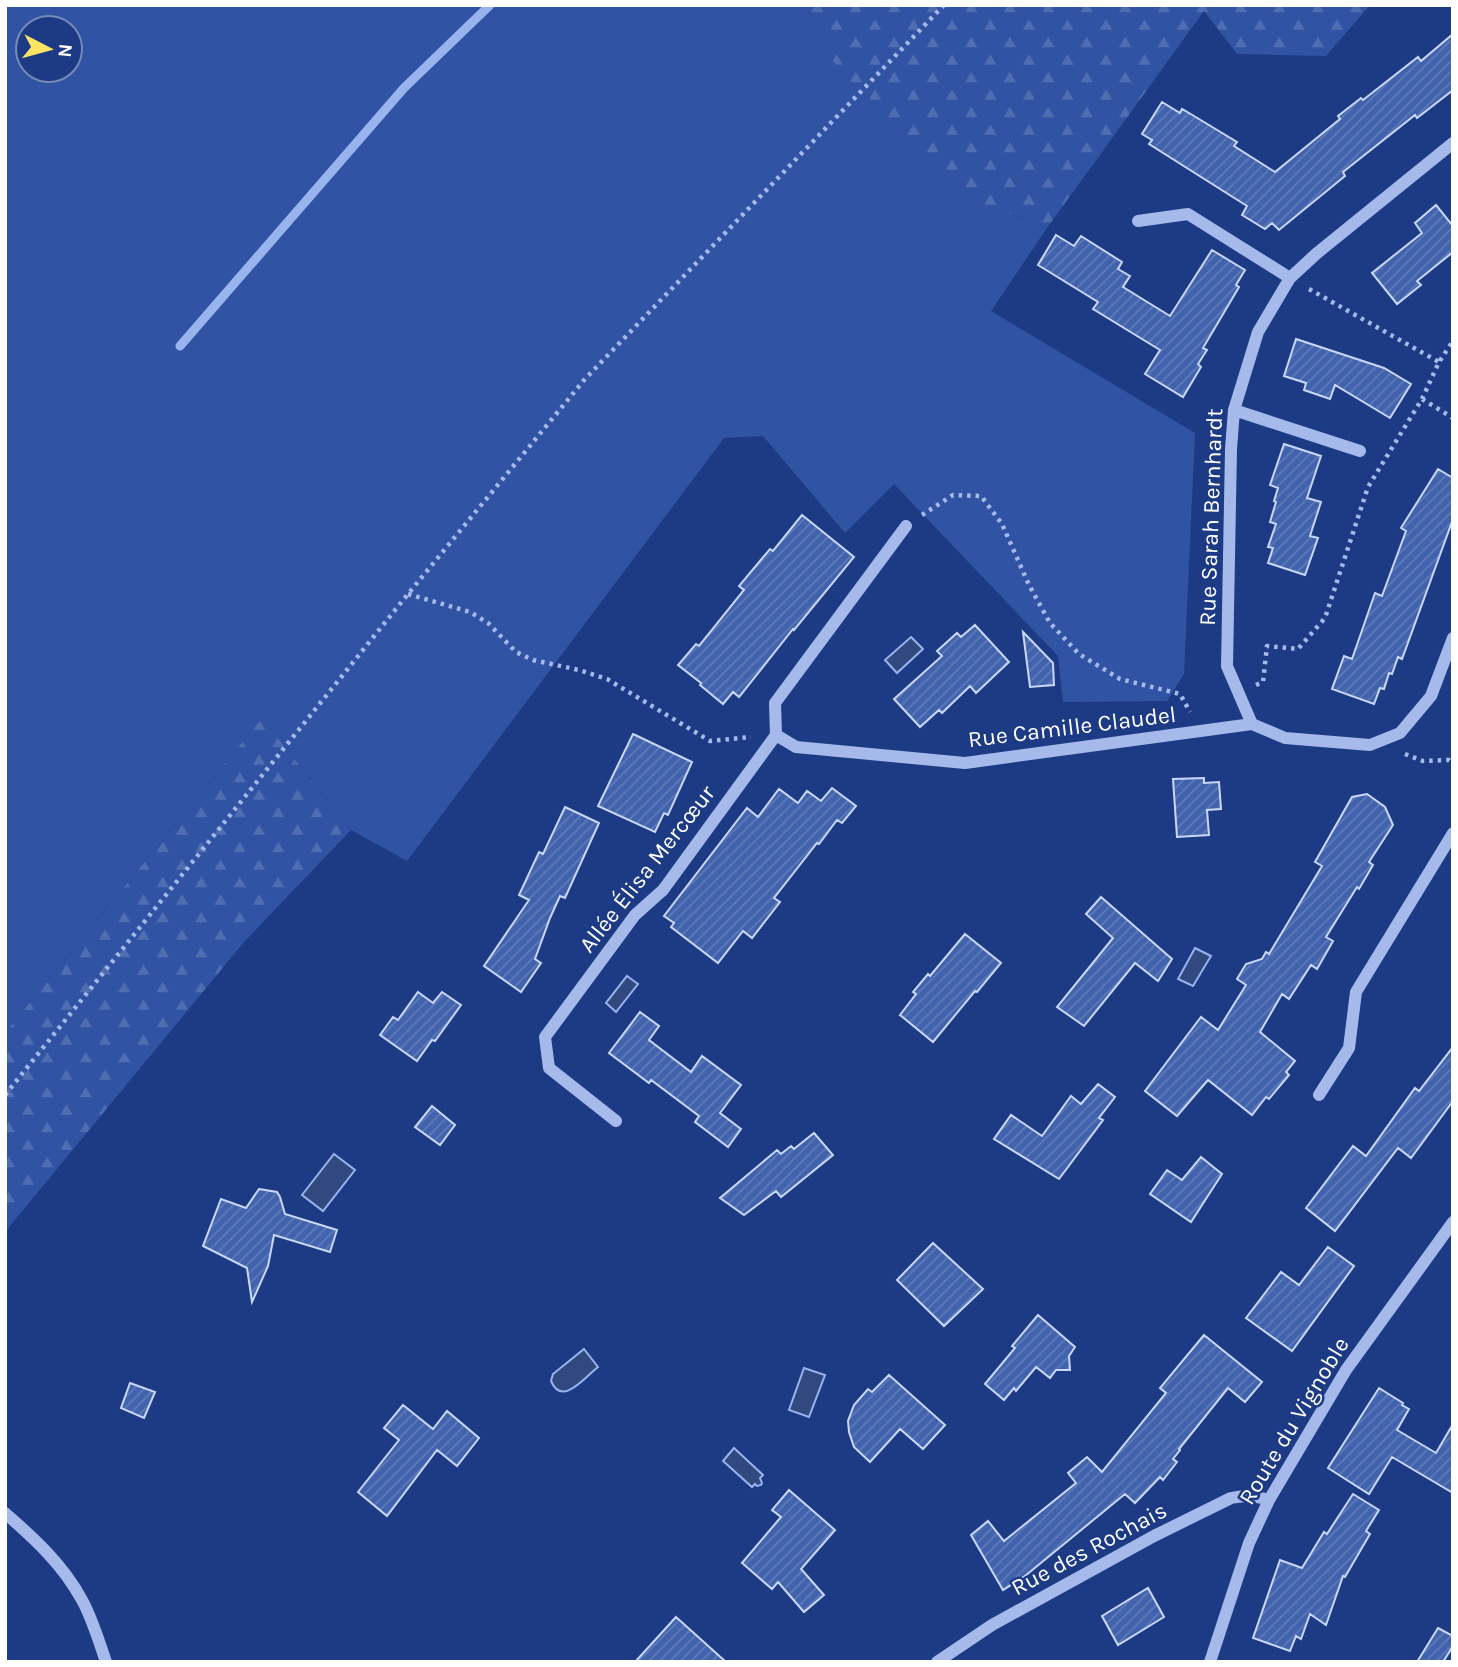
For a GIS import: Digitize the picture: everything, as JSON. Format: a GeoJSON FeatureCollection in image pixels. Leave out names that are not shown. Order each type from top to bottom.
{"type":"FeatureCollection","features":[{"type":"Feature","properties":{"kind":"street","name":"Rue Sarah Bernhardt"},"geometry":{"type":"LineString","coordinates":[[1252,724],[1227,666],[1234,410],[1258,332],[1290,278],[1453,143]]}},
{"type":"Feature","properties":{"kind":"street"},"geometry":{"type":"LineString","coordinates":[[1138,221],[1188,214],[1290,278]]}},
{"type":"Feature","properties":{"kind":"street"},"geometry":{"type":"LineString","coordinates":[[1234,410],[1360,451]]}},
{"type":"Feature","properties":{"kind":"street"},"geometry":{"type":"LineString","coordinates":[[776,735],[775,704],[906,526]]}},
{"type":"Feature","properties":{"kind":"street"},"geometry":{"type":"LineString","coordinates":[[1252,724],[1285,738],[1370,745],[1393,736],[1400,733],[1431,696],[1453,638]]}},
{"type":"Feature","properties":{"kind":"street","name":"Rue Camille Claudel"},"geometry":{"type":"LineString","coordinates":[[776,735],[796,747],[965,763],[1252,724]]}},
{"type":"Feature","properties":{"kind":"street","name":"Allée Élisa Mercœur"},"geometry":{"type":"LineString","coordinates":[[616,1121],[549,1068],[545,1037],[635,915],[663,890],[776,735]]}},
{"type":"Feature","properties":{"kind":"street"},"geometry":{"type":"LineString","coordinates":[[1320,1095],[1349,1048],[1356,992],[1453,833]]}},
{"type":"Feature","properties":{"kind":"street","name":"Route du Vignoble"},"geometry":{"type":"LineString","coordinates":[[1210,1662],[1249,1543],[1269,1500],[1346,1370],[1453,1222]]}},
{"type":"Feature","properties":{"kind":"street","name":"Rue des Rochais"},"geometry":{"type":"LineString","coordinates":[[937,1662],[992,1625],[1154,1536],[1231,1498],[1242,1495],[1269,1500]]}},
{"type":"Feature","properties":{"kind":"street"},"geometry":{"type":"LineString","coordinates":[[5,1513],[47,1551],[68,1578],[83,1602],[106,1662]]}},
{"type":"Feature","properties":{"kind":"path"},"geometry":{"type":"LineString","coordinates":[[5,1095],[408,594],[585,379],[944,5]]}},
{"type":"Feature","properties":{"kind":"path"},"geometry":{"type":"LineString","coordinates":[[1290,278],[1439,362]]}},
{"type":"Feature","properties":{"kind":"path"},"geometry":{"type":"LineString","coordinates":[[1238,692],[1263,682],[1267,646],[1298,649],[1325,618],[1368,487],[1422,399],[1439,362],[1453,341]]}},
{"type":"Feature","properties":{"kind":"path"},"geometry":{"type":"LineString","coordinates":[[1422,399],[1453,418]]}},
{"type":"Feature","properties":{"kind":"path"},"geometry":{"type":"LineString","coordinates":[[906,526],[953,495],[981,496],[1002,524],[1029,585],[1050,623],[1079,654],[1120,679],[1180,694],[1200,731]]}},
{"type":"Feature","properties":{"kind":"path"},"geometry":{"type":"LineString","coordinates":[[408,594],[470,612],[488,623],[516,652],[533,660],[607,679],[710,741],[776,735]]}},
{"type":"Feature","properties":{"kind":"path"},"geometry":{"type":"LineString","coordinates":[[1393,736],[1400,752],[1423,761],[1449,760],[1453,765]]}},
{"type":"Feature","properties":{"kind":"green space"},"geometry":{"type":"Polygon","coordinates":[[[5,5],[798,5],[818,20],[826,53],[954,193],[1047,228],[991,311],[1195,433],[1184,674],[1167,701],[1063,702],[1058,656],[894,484],[845,533],[763,436],[724,438],[407,861],[351,830],[262,718],[5,1033],[5,5]]]}},
{"type":"Feature","properties":{"kind":"green space"},"geometry":{"type":"Polygon","coordinates":[[[798,5],[1370,5],[1326,56],[1237,54],[1204,11],[1047,228],[954,193],[825,53],[818,20],[798,5]]]}},
{"type":"Feature","properties":{"kind":"green space"},"geometry":{"type":"Polygon","coordinates":[[[262,718],[351,830],[244,942],[5,1232],[5,1033],[262,718]]]}},
{"type":"Feature","properties":{"kind":"shaded area"},"geometry":{"type":"Polygon","coordinates":[[[911,637],[923,649],[897,673],[885,660],[911,637]]]}},
{"type":"Feature","properties":{"kind":"shaded area"},"geometry":{"type":"Polygon","coordinates":[[[1195,948],[1211,956],[1193,986],[1178,979],[1195,948]]]}},
{"type":"Feature","properties":{"kind":"shaded area"},"geometry":{"type":"Polygon","coordinates":[[[627,976],[638,984],[616,1012],[606,1003],[627,976]]]}},
{"type":"Feature","properties":{"kind":"shaded area"},"geometry":{"type":"Polygon","coordinates":[[[334,1154],[355,1170],[323,1211],[302,1195],[334,1154]]]}},
{"type":"Feature","properties":{"kind":"shaded area"},"geometry":{"type":"Polygon","coordinates":[[[584,1349],[598,1367],[567,1391],[556,1388],[551,1381],[553,1374],[584,1349]]]}},
{"type":"Feature","properties":{"kind":"shaded area"},"geometry":{"type":"Polygon","coordinates":[[[804,1368],[825,1375],[809,1417],[789,1410],[804,1368]]]}},
{"type":"Feature","properties":{"kind":"shaded area"},"geometry":{"type":"Polygon","coordinates":[[[734,1448],[763,1475],[760,1478],[761,1485],[755,1484],[752,1487],[723,1461],[734,1448]]]}},
{"type":"Feature","properties":{"kind":"building"},"geometry":{"type":"Polygon","coordinates":[[[1453,34],[1453,90],[1417,118],[1415,115],[1343,172],[1345,176],[1279,230],[1272,223],[1265,229],[1242,215],[1247,206],[1149,144],[1152,140],[1142,134],[1162,102],[1180,113],[1182,109],[1237,142],[1234,146],[1275,172],[1340,119],[1338,116],[1361,98],[1363,100],[1418,57],[1421,61],[1453,34]]]}},
{"type":"Feature","properties":{"kind":"building"},"geometry":{"type":"Polygon","coordinates":[[[1436,205],[1453,226],[1453,252],[1417,281],[1421,285],[1397,304],[1372,273],[1422,233],[1415,223],[1436,205]]]}},
{"type":"Feature","properties":{"kind":"building"},"geometry":{"type":"Polygon","coordinates":[[[1056,235],[1074,246],[1081,236],[1122,262],[1118,269],[1130,276],[1123,287],[1170,316],[1212,250],[1245,270],[1236,285],[1239,287],[1203,348],[1207,350],[1198,364],[1201,367],[1183,397],[1145,374],[1160,350],[1093,309],[1098,302],[1038,265],[1056,235]]]}},
{"type":"Feature","properties":{"kind":"building"},"geometry":{"type":"Polygon","coordinates":[[[1296,339],[1384,368],[1411,384],[1390,418],[1335,385],[1330,399],[1304,390],[1306,383],[1284,376],[1296,339]]]}},
{"type":"Feature","properties":{"kind":"building"},"geometry":{"type":"Polygon","coordinates":[[[1284,444],[1321,456],[1307,498],[1321,502],[1310,536],[1318,538],[1305,575],[1268,563],[1273,548],[1268,547],[1276,524],[1270,522],[1278,488],[1270,485],[1284,444]]]}},
{"type":"Feature","properties":{"kind":"building"},"geometry":{"type":"Polygon","coordinates":[[[1438,469],[1453,478],[1453,519],[1402,659],[1398,657],[1392,674],[1389,673],[1384,689],[1380,688],[1374,704],[1332,689],[1344,656],[1352,659],[1375,593],[1382,596],[1406,531],[1401,528],[1438,469]]]}},
{"type":"Feature","properties":{"kind":"building"},"geometry":{"type":"Polygon","coordinates":[[[802,515],[854,557],[739,697],[733,692],[723,704],[678,665],[696,644],[699,646],[744,590],[739,586],[770,549],[773,551],[802,515]]]}},
{"type":"Feature","properties":{"kind":"building"},"geometry":{"type":"Polygon","coordinates":[[[975,625],[1009,662],[976,693],[970,686],[942,713],[939,710],[920,727],[894,699],[942,656],[937,651],[957,633],[961,637],[975,625]]]}},
{"type":"Feature","properties":{"kind":"building"},"geometry":{"type":"Polygon","coordinates":[[[1023,632],[1053,663],[1054,685],[1030,687],[1023,632]]]}},
{"type":"Feature","properties":{"kind":"building"},"geometry":{"type":"Polygon","coordinates":[[[633,734],[692,762],[668,815],[664,813],[655,832],[598,806],[633,734]]]}},
{"type":"Feature","properties":{"kind":"building"},"geometry":{"type":"Polygon","coordinates":[[[1204,778],[1204,783],[1219,782],[1221,809],[1207,810],[1209,835],[1177,837],[1173,779],[1204,778]]]}},
{"type":"Feature","properties":{"kind":"building"},"geometry":{"type":"Polygon","coordinates":[[[832,788],[856,806],[842,823],[837,820],[819,844],[817,843],[774,898],[780,902],[752,938],[743,931],[718,963],[671,927],[674,923],[664,916],[747,808],[758,817],[779,789],[798,803],[807,791],[821,801],[832,788]]]}},
{"type":"Feature","properties":{"kind":"building"},"geometry":{"type":"Polygon","coordinates":[[[1367,794],[1385,807],[1393,825],[1369,862],[1373,865],[1359,889],[1357,887],[1326,937],[1333,941],[1317,969],[1311,965],[1289,999],[1282,994],[1260,1032],[1295,1061],[1286,1072],[1289,1075],[1252,1115],[1208,1080],[1177,1116],[1145,1091],[1201,1017],[1218,1030],[1246,985],[1237,979],[1246,964],[1262,959],[1266,952],[1269,954],[1322,866],[1315,862],[1352,797],[1367,794]]]}},
{"type":"Feature","properties":{"kind":"building"},"geometry":{"type":"Polygon","coordinates":[[[565,807],[599,823],[565,898],[560,896],[550,918],[535,959],[541,963],[521,992],[484,966],[529,900],[519,895],[539,852],[543,854],[565,807]]]}},
{"type":"Feature","properties":{"kind":"building"},"geometry":{"type":"Polygon","coordinates":[[[1101,897],[1172,959],[1158,981],[1135,963],[1084,1026],[1057,1007],[1113,938],[1086,914],[1101,897]]]}},
{"type":"Feature","properties":{"kind":"building"},"geometry":{"type":"Polygon","coordinates":[[[965,934],[1001,963],[933,1042],[900,1015],[916,994],[913,992],[965,934]]]}},
{"type":"Feature","properties":{"kind":"building"},"geometry":{"type":"Polygon","coordinates":[[[418,992],[433,1003],[442,992],[461,1005],[417,1061],[380,1035],[393,1017],[398,1020],[418,992]]]}},
{"type":"Feature","properties":{"kind":"building"},"geometry":{"type":"Polygon","coordinates":[[[640,1012],[659,1026],[649,1040],[691,1072],[702,1056],[741,1085],[720,1113],[741,1129],[728,1147],[695,1122],[699,1116],[609,1053],[640,1012]]]}},
{"type":"Feature","properties":{"kind":"building"},"geometry":{"type":"Polygon","coordinates":[[[1453,1047],[1453,1101],[1411,1158],[1398,1148],[1335,1231],[1306,1208],[1353,1146],[1366,1156],[1415,1088],[1419,1091],[1453,1047]]]}},
{"type":"Feature","properties":{"kind":"building"},"geometry":{"type":"Polygon","coordinates":[[[1098,1084],[1115,1097],[1099,1118],[1103,1120],[1059,1179],[994,1139],[1011,1115],[1042,1136],[1071,1096],[1081,1104],[1098,1084]]]}},
{"type":"Feature","properties":{"kind":"building"},"geometry":{"type":"Polygon","coordinates":[[[432,1106],[455,1125],[440,1145],[415,1127],[432,1106]]]}},
{"type":"Feature","properties":{"kind":"building"},"geometry":{"type":"Polygon","coordinates":[[[814,1133],[833,1155],[781,1197],[776,1191],[744,1215],[720,1198],[777,1150],[781,1154],[791,1146],[794,1149],[814,1133]]]}},
{"type":"Feature","properties":{"kind":"building"},"geometry":{"type":"Polygon","coordinates":[[[1201,1157],[1222,1174],[1191,1222],[1150,1194],[1167,1170],[1182,1180],[1201,1157]]]}},
{"type":"Feature","properties":{"kind":"building"},"geometry":{"type":"Polygon","coordinates":[[[259,1189],[277,1192],[285,1214],[337,1230],[330,1252],[274,1235],[268,1266],[252,1302],[247,1268],[203,1246],[221,1199],[246,1208],[259,1189]]]}},
{"type":"Feature","properties":{"kind":"building"},"geometry":{"type":"Polygon","coordinates":[[[933,1243],[983,1289],[944,1326],[897,1280],[933,1243]]]}},
{"type":"Feature","properties":{"kind":"building"},"geometry":{"type":"Polygon","coordinates":[[[1328,1247],[1354,1266],[1292,1351],[1246,1318],[1281,1272],[1299,1285],[1328,1247]]]}},
{"type":"Feature","properties":{"kind":"building"},"geometry":{"type":"Polygon","coordinates":[[[1038,1315],[1075,1347],[1069,1356],[1070,1370],[1056,1370],[1050,1378],[1036,1367],[1016,1391],[1014,1388],[1004,1400],[985,1384],[1038,1315]]]}},
{"type":"Feature","properties":{"kind":"building"},"geometry":{"type":"Polygon","coordinates":[[[1204,1335],[1262,1382],[1245,1402],[1228,1388],[1179,1449],[1173,1459],[1177,1462],[1163,1480],[1160,1477],[1135,1503],[1125,1494],[1025,1576],[1003,1590],[971,1535],[988,1521],[1004,1541],[1076,1483],[1068,1473],[1087,1457],[1102,1472],[1166,1393],[1160,1388],[1204,1335]]]}},
{"type":"Feature","properties":{"kind":"building"},"geometry":{"type":"Polygon","coordinates":[[[889,1375],[945,1425],[923,1449],[900,1429],[870,1462],[854,1447],[848,1421],[854,1405],[868,1389],[872,1392],[889,1375]]]}},
{"type":"Feature","properties":{"kind":"building"},"geometry":{"type":"Polygon","coordinates":[[[130,1383],[155,1392],[144,1418],[121,1408],[130,1383]]]}},
{"type":"Feature","properties":{"kind":"building"},"geometry":{"type":"Polygon","coordinates":[[[1379,1388],[1409,1409],[1397,1430],[1436,1453],[1453,1424],[1453,1493],[1392,1457],[1369,1494],[1328,1468],[1379,1388]]]}},
{"type":"Feature","properties":{"kind":"building"},"geometry":{"type":"Polygon","coordinates":[[[403,1405],[433,1429],[447,1411],[479,1438],[457,1466],[437,1450],[387,1516],[358,1492],[399,1440],[384,1428],[403,1405]]]}},
{"type":"Feature","properties":{"kind":"building"},"geometry":{"type":"Polygon","coordinates":[[[789,1490],[835,1530],[801,1569],[824,1595],[804,1612],[778,1582],[772,1589],[742,1563],[781,1517],[772,1510],[789,1490]]]}},
{"type":"Feature","properties":{"kind":"building"},"geometry":{"type":"Polygon","coordinates":[[[1353,1494],[1379,1510],[1366,1531],[1370,1534],[1345,1577],[1343,1576],[1326,1625],[1310,1614],[1301,1639],[1296,1636],[1290,1651],[1253,1638],[1280,1560],[1302,1568],[1324,1532],[1327,1534],[1353,1494]]]}},
{"type":"Feature","properties":{"kind":"building"},"geometry":{"type":"Polygon","coordinates":[[[1148,1588],[1164,1617],[1118,1645],[1102,1616],[1148,1588]]]}},
{"type":"Feature","properties":{"kind":"building"},"geometry":{"type":"Polygon","coordinates":[[[676,1617],[726,1662],[635,1662],[676,1617]]]}},
{"type":"Feature","properties":{"kind":"building"},"geometry":{"type":"Polygon","coordinates":[[[1438,1628],[1453,1636],[1453,1646],[1443,1662],[1417,1662],[1438,1628]]]}},
{"type":"Feature","properties":{"kind":"waterway"},"geometry":{"type":"LineString","coordinates":[[180,346],[404,88],[490,5]]}}]}
